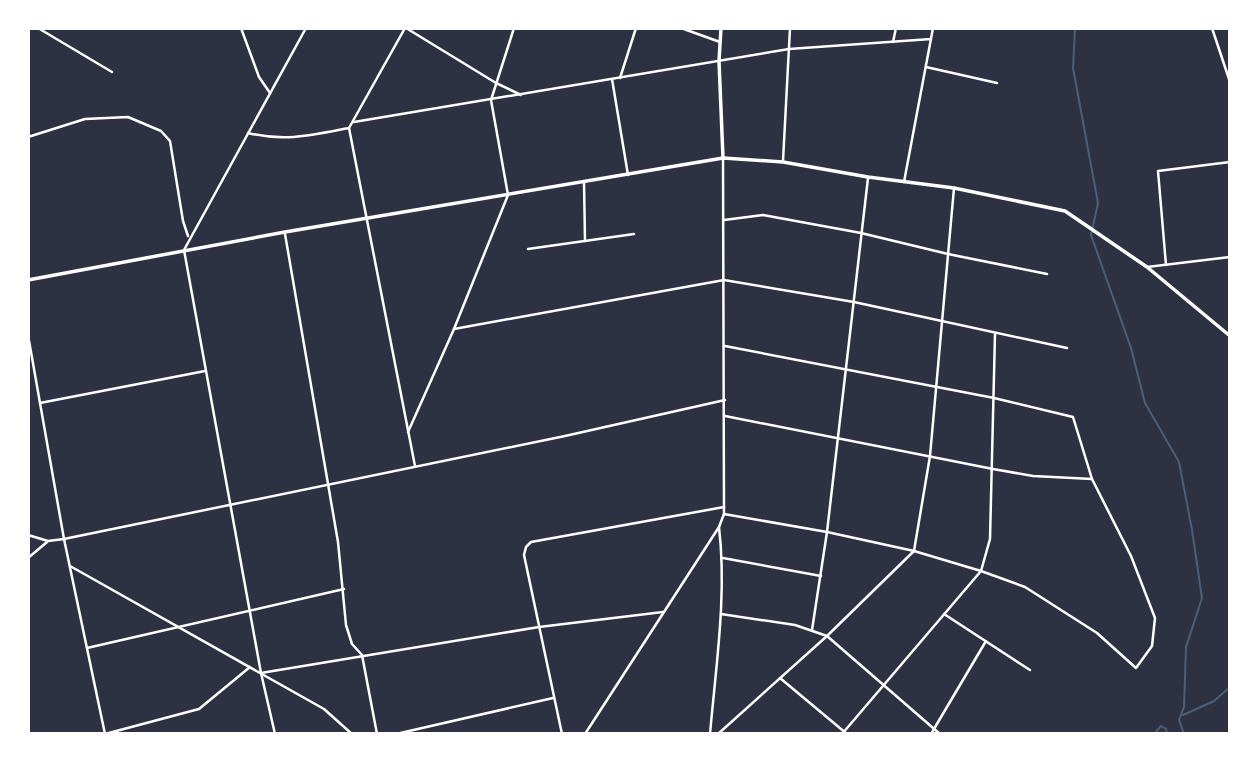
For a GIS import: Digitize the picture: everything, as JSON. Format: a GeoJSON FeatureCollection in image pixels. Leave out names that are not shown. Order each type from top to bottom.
{"type":"FeatureCollection","features":[{"type":"Feature","properties":{"kind":"street"},"geometry":{"type":"LineString","coordinates":[[38,28],[113,72]]}},
{"type":"Feature","properties":{"kind":"street"},"geometry":{"type":"LineString","coordinates":[[242,28],[259,77],[270,93]]}},
{"type":"Feature","properties":{"kind":"street"},"geometry":{"type":"LineString","coordinates":[[275,734],[261,673],[184,250],[188,238],[306,28]]}},
{"type":"Feature","properties":{"kind":"street"},"geometry":{"type":"LineString","coordinates":[[247,133],[270,139],[295,138],[349,128],[406,28],[496,83],[521,95]]}},
{"type":"Feature","properties":{"kind":"street"},"geometry":{"type":"LineString","coordinates":[[408,432],[454,329],[508,195],[491,100],[514,28]]}},
{"type":"Feature","properties":{"kind":"street"},"geometry":{"type":"LineString","coordinates":[[620,78],[636,28]]}},
{"type":"Feature","properties":{"kind":"street"},"geometry":{"type":"LineString","coordinates":[[681,28],[720,42]]}},
{"type":"Feature","properties":{"kind":"street"},"geometry":{"type":"LineString","coordinates":[[584,734],[665,612],[719,527],[724,514],[724,220],[719,61],[721,28]]}},
{"type":"Feature","properties":{"kind":"street"},"geometry":{"type":"LineString","coordinates":[[783,162],[790,28]]}},
{"type":"Feature","properties":{"kind":"street"},"geometry":{"type":"LineString","coordinates":[[893,42],[896,28]]}},
{"type":"Feature","properties":{"kind":"street"},"geometry":{"type":"LineString","coordinates":[[904,182],[933,28]]}},
{"type":"Feature","properties":{"kind":"street"},"geometry":{"type":"LineString","coordinates":[[1212,28],[1230,82]]}},
{"type":"Feature","properties":{"kind":"street"},"geometry":{"type":"LineString","coordinates":[[354,122],[789,49],[931,39]]}},
{"type":"Feature","properties":{"kind":"street"},"geometry":{"type":"LineString","coordinates":[[926,67],[997,83]]}},
{"type":"Feature","properties":{"kind":"street"},"geometry":{"type":"LineString","coordinates":[[612,79],[628,175]]}},
{"type":"Feature","properties":{"kind":"street"},"geometry":{"type":"LineString","coordinates":[[28,138],[85,119],[128,117],[161,131],[170,141],[188,238]]}},
{"type":"Feature","properties":{"kind":"street"},"geometry":{"type":"LineString","coordinates":[[349,128],[415,466]]}},
{"type":"Feature","properties":{"kind":"street"},"geometry":{"type":"LineString","coordinates":[[28,280],[285,232],[723,158],[783,162],[954,188],[1065,211],[1147,267],[1230,336]]}},
{"type":"Feature","properties":{"kind":"street"},"geometry":{"type":"LineString","coordinates":[[1166,265],[1158,171],[1230,162]]}},
{"type":"Feature","properties":{"kind":"street"},"geometry":{"type":"LineString","coordinates":[[813,630],[868,177]]}},
{"type":"Feature","properties":{"kind":"street"},"geometry":{"type":"LineString","coordinates":[[584,182],[584,241]]}},
{"type":"Feature","properties":{"kind":"street"},"geometry":{"type":"LineString","coordinates":[[718,734],[827,636],[914,551],[930,456],[954,188]]}},
{"type":"Feature","properties":{"kind":"street"},"geometry":{"type":"LineString","coordinates":[[724,220],[763,215],[861,233],[1047,274]]}},
{"type":"Feature","properties":{"kind":"street"},"geometry":{"type":"LineString","coordinates":[[285,232],[344,589],[346,625],[352,644],[362,655],[377,734]]}},
{"type":"Feature","properties":{"kind":"street"},"geometry":{"type":"LineString","coordinates":[[528,250],[634,234]]}},
{"type":"Feature","properties":{"kind":"street"},"geometry":{"type":"LineString","coordinates":[[1147,267],[1230,257]]}},
{"type":"Feature","properties":{"kind":"street"},"geometry":{"type":"LineString","coordinates":[[454,329],[724,280],[854,302],[1068,348]]}},
{"type":"Feature","properties":{"kind":"street"},"geometry":{"type":"LineString","coordinates":[[780,678],[844,733],[981,571],[990,538],[995,334]]}},
{"type":"Feature","properties":{"kind":"street"},"geometry":{"type":"LineString","coordinates":[[28,335],[64,539],[105,734],[199,709],[250,667]]}},
{"type":"Feature","properties":{"kind":"street"},"geometry":{"type":"LineString","coordinates":[[724,514],[914,551],[1025,587],[1097,633],[1136,668],[1153,646],[1155,618],[1131,556],[1092,479],[1073,417],[994,398],[725,346]]}},
{"type":"Feature","properties":{"kind":"street"},"geometry":{"type":"LineString","coordinates":[[40,403],[206,371]]}},
{"type":"Feature","properties":{"kind":"street"},"geometry":{"type":"LineString","coordinates":[[28,535],[48,541],[64,539],[724,400]]}},
{"type":"Feature","properties":{"kind":"street"},"geometry":{"type":"LineString","coordinates":[[724,416],[1033,476],[1092,479]]}},
{"type":"Feature","properties":{"kind":"street"},"geometry":{"type":"LineString","coordinates":[[562,734],[524,555],[526,547],[531,542],[724,507]]}},
{"type":"Feature","properties":{"kind":"street"},"geometry":{"type":"LineString","coordinates":[[710,734],[723,558],[719,527]]}},
{"type":"Feature","properties":{"kind":"street"},"geometry":{"type":"LineString","coordinates":[[28,558],[48,541]]}},
{"type":"Feature","properties":{"kind":"street"},"geometry":{"type":"LineString","coordinates":[[723,558],[821,576]]}},
{"type":"Feature","properties":{"kind":"street"},"geometry":{"type":"LineString","coordinates":[[70,566],[324,709],[352,734]]}},
{"type":"Feature","properties":{"kind":"street"},"geometry":{"type":"LineString","coordinates":[[87,648],[344,589]]}},
{"type":"Feature","properties":{"kind":"street"},"geometry":{"type":"LineString","coordinates":[[261,673],[540,627],[665,612]]}},
{"type":"Feature","properties":{"kind":"street"},"geometry":{"type":"LineString","coordinates":[[720,614],[813,630],[827,636],[940,734]]}},
{"type":"Feature","properties":{"kind":"street"},"geometry":{"type":"LineString","coordinates":[[944,614],[1030,670]]}},
{"type":"Feature","properties":{"kind":"street"},"geometry":{"type":"LineString","coordinates":[[931,734],[936,730],[986,641]]}},
{"type":"Feature","properties":{"kind":"street"},"geometry":{"type":"LineString","coordinates":[[396,734],[555,698]]}},
{"type":"Feature","properties":{"kind":"waterway"},"geometry":{"type":"LineString","coordinates":[[1075,28],[1073,68],[1098,203],[1091,235],[1131,348],[1145,403],[1179,462],[1192,530],[1202,598],[1186,647],[1184,707],[1179,720],[1184,734]]}},
{"type":"Feature","properties":{"kind":"waterway"},"geometry":{"type":"LineString","coordinates":[[1183,715],[1214,701],[1230,687]]}},
{"type":"Feature","properties":{"kind":"waterway"},"geometry":{"type":"LineString","coordinates":[[1154,734],[1161,726],[1166,729],[1167,734]]}}]}
